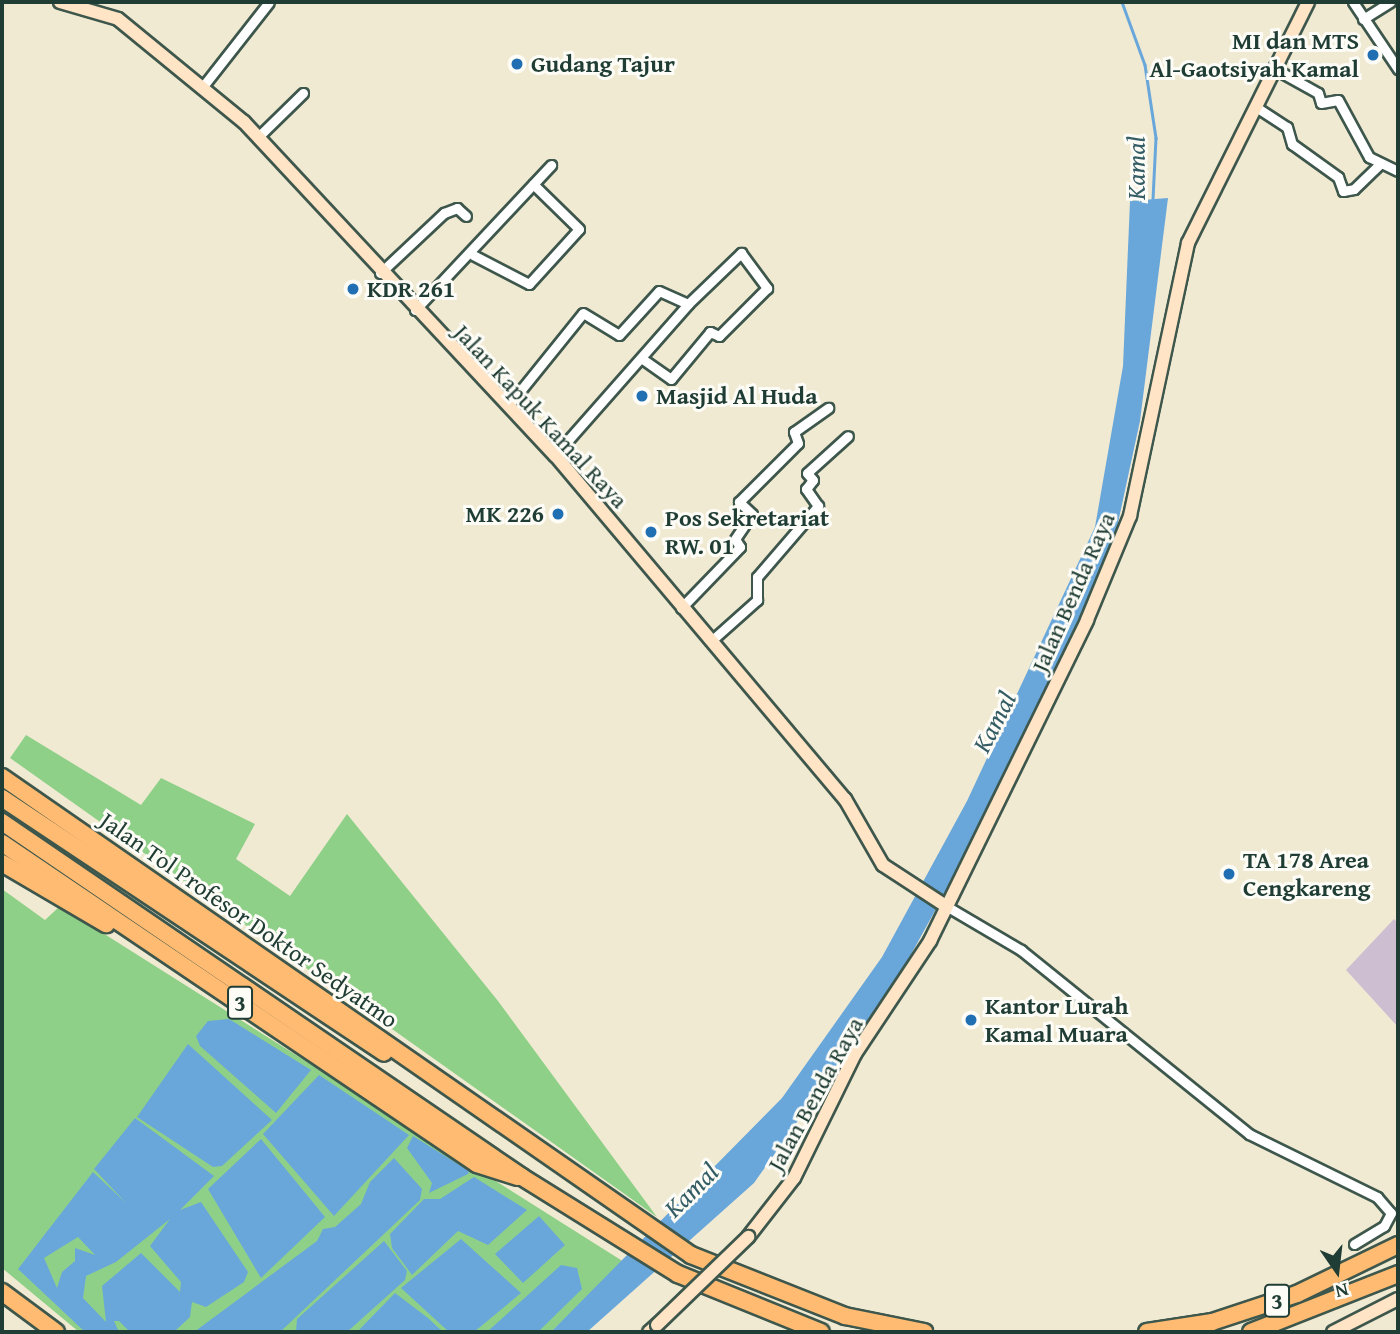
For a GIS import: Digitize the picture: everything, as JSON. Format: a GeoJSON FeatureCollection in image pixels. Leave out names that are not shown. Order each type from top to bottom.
{"type":"FeatureCollection","features":[{"type":"Feature","properties":{"kind":"highway","name":"Jalan Tol Profesor Doktor Sedyatmo"},"geometry":{"type":"LineString","coordinates":[[2,777],[325,999],[620,1210],[691,1255],[799,1301],[925,1332]]}},
{"type":"Feature","properties":{"kind":"highway","name":"Jalan Tol Profesor Doktor Sedyatmo"},"geometry":{"type":"LineString","coordinates":[[2,797],[359,1038],[467,1103]]}},
{"type":"Feature","properties":{"kind":"highway","name":"3"},"geometry":{"type":"LineString","coordinates":[[2,822],[522,1177],[604,1226],[678,1275],[821,1332]]}},
{"type":"Feature","properties":{"kind":"highway","name":"3"},"geometry":{"type":"LineString","coordinates":[[2,843],[477,1164],[522,1177]]}},
{"type":"Feature","properties":{"kind":"highway"},"geometry":{"type":"LineString","coordinates":[[2,863],[191,971]]}},
{"type":"Feature","properties":{"kind":"highway","name":"3"},"geometry":{"type":"LineString","coordinates":[[1147,1332],[1212,1322],[1297,1294],[1398,1245]]}},
{"type":"Feature","properties":{"kind":"highway","name":"3"},"geometry":{"type":"LineString","coordinates":[[1251,1332],[1398,1274]]}},
{"type":"Feature","properties":{"kind":"highway"},"geometry":{"type":"LineString","coordinates":[[2,1292],[56,1332]]}},
{"type":"Feature","properties":{"kind":"main road","name":"Jalan Kapuk Kamal Raya"},"geometry":{"type":"LineString","coordinates":[[60,2],[118,19],[204,85],[258,137],[380,273],[555,455],[681,608],[845,799],[883,865],[918,891],[942,904]]}},
{"type":"Feature","properties":{"kind":"main road","name":"Jalan Benda Raya"},"geometry":{"type":"LineString","coordinates":[[653,1329],[748,1237],[794,1178],[855,1054],[942,904],[1125,536],[1188,243],[1308,2]]}},
{"type":"Feature","properties":{"kind":"main road"},"geometry":{"type":"LineString","coordinates":[[1333,1332],[1398,1299]]}},
{"type":"Feature","properties":{"kind":"street"},"geometry":{"type":"LineString","coordinates":[[204,85],[269,2]]}},
{"type":"Feature","properties":{"kind":"street"},"geometry":{"type":"LineString","coordinates":[[1353,2],[1398,67]]}},
{"type":"Feature","properties":{"kind":"street"},"geometry":{"type":"LineString","coordinates":[[1363,19],[1390,2]]}},
{"type":"Feature","properties":{"kind":"street"},"geometry":{"type":"LineString","coordinates":[[1275,69],[1318,93],[1321,103],[1338,100],[1369,157],[1398,171]]}},
{"type":"Feature","properties":{"kind":"street"},"geometry":{"type":"LineString","coordinates":[[258,137],[303,93]]}},
{"type":"Feature","properties":{"kind":"street"},"geometry":{"type":"LineString","coordinates":[[1256,107],[1287,127],[1292,144],[1338,177],[1343,191],[1354,189],[1381,163]]}},
{"type":"Feature","properties":{"kind":"street"},"geometry":{"type":"LineString","coordinates":[[415,310],[473,255],[551,165]]}},
{"type":"Feature","properties":{"kind":"street"},"geometry":{"type":"LineString","coordinates":[[473,255],[529,284],[579,229],[533,184]]}},
{"type":"Feature","properties":{"kind":"street"},"geometry":{"type":"LineString","coordinates":[[380,273],[444,213],[457,208],[466,216]]}},
{"type":"Feature","properties":{"kind":"street"},"geometry":{"type":"LineString","coordinates":[[555,455],[580,420],[642,359],[688,304],[740,253],[767,286],[719,336],[710,332],[671,379],[642,359]]}},
{"type":"Feature","properties":{"kind":"street"},"geometry":{"type":"LineString","coordinates":[[508,406],[583,313],[619,335],[663,289],[688,304]]}},
{"type":"Feature","properties":{"kind":"street"},"geometry":{"type":"LineString","coordinates":[[681,608],[740,547],[735,539],[752,514],[739,502],[799,443],[794,432],[828,408]]}},
{"type":"Feature","properties":{"kind":"street"},"geometry":{"type":"LineString","coordinates":[[711,641],[757,600],[757,577],[818,506],[806,489],[813,480],[807,473],[848,436]]}},
{"type":"Feature","properties":{"kind":"street"},"geometry":{"type":"LineString","coordinates":[[942,904],[1021,950],[1249,1134],[1377,1197],[1391,1213],[1384,1226],[1354,1244]]}},
{"type":"Feature","properties":{"kind":"shaded area"},"geometry":{"type":"Polygon","coordinates":[[[1394,919],[1398,923],[1398,1027],[1346,970],[1394,919]]]}},
{"type":"Feature","properties":{"kind":"green space"},"geometry":{"type":"Polygon","coordinates":[[[26,735],[141,805],[161,778],[255,824],[236,859],[290,896],[347,814],[498,1001],[657,1217],[10,758],[26,735]]]}},
{"type":"Feature","properties":{"kind":"green space"},"geometry":{"type":"Polygon","coordinates":[[[2,889],[45,920],[60,906],[624,1262],[551,1332],[79,1332],[2,1268],[2,889]]]}},
{"type":"Feature","properties":{"kind":"water"},"geometry":{"type":"Polygon","coordinates":[[[1168,198],[1140,421],[1113,546],[976,836],[897,980],[754,1183],[587,1332],[551,1332],[782,1098],[882,957],[967,801],[1095,527],[1123,366],[1130,201],[1168,198]]]}},
{"type":"Feature","properties":{"kind":"water"},"geometry":{"type":"Polygon","coordinates":[[[229,1019],[311,1070],[276,1113],[200,1046],[196,1036],[208,1021],[229,1019]]]}},
{"type":"Feature","properties":{"kind":"water"},"geometry":{"type":"Polygon","coordinates":[[[188,1044],[272,1120],[222,1166],[213,1167],[137,1117],[188,1044]]]}},
{"type":"Feature","properties":{"kind":"water"},"geometry":{"type":"Polygon","coordinates":[[[319,1075],[409,1135],[334,1216],[263,1134],[319,1075]]]}},
{"type":"Feature","properties":{"kind":"water"},"geometry":{"type":"Polygon","coordinates":[[[135,1118],[214,1176],[180,1210],[201,1202],[248,1272],[244,1282],[206,1307],[192,1302],[190,1317],[174,1332],[130,1332],[119,1321],[114,1321],[119,1332],[85,1332],[18,1269],[93,1172],[126,1203],[94,1169],[135,1118]],[[170,1219],[116,1262],[86,1276],[83,1298],[106,1322],[102,1286],[141,1253],[180,1292],[181,1282],[150,1246],[170,1219]],[[78,1237],[44,1258],[57,1288],[62,1272],[75,1261],[75,1248],[95,1255],[78,1237]]]}},
{"type":"Feature","properties":{"kind":"water"},"geometry":{"type":"Polygon","coordinates":[[[413,1136],[469,1171],[468,1174],[429,1193],[432,1183],[407,1148],[413,1136]]]}},
{"type":"Feature","properties":{"kind":"water"},"geometry":{"type":"Polygon","coordinates":[[[261,1139],[325,1217],[261,1278],[208,1189],[261,1139]]]}},
{"type":"Feature","properties":{"kind":"water"},"geometry":{"type":"Polygon","coordinates":[[[394,1158],[422,1189],[420,1200],[280,1332],[194,1332],[317,1241],[323,1229],[335,1227],[361,1204],[370,1182],[394,1158]]]}},
{"type":"Feature","properties":{"kind":"water"},"geometry":{"type":"Polygon","coordinates":[[[474,1177],[527,1210],[488,1245],[458,1231],[412,1275],[392,1248],[390,1234],[424,1199],[440,1199],[474,1177]]]}},
{"type":"Feature","properties":{"kind":"water"},"geometry":{"type":"Polygon","coordinates":[[[539,1216],[565,1245],[523,1283],[495,1254],[539,1216]]]}},
{"type":"Feature","properties":{"kind":"water"},"geometry":{"type":"Polygon","coordinates":[[[461,1239],[521,1293],[474,1332],[449,1332],[401,1288],[461,1239]]]}},
{"type":"Feature","properties":{"kind":"water"},"geometry":{"type":"Polygon","coordinates":[[[384,1241],[407,1271],[405,1280],[347,1332],[296,1332],[297,1319],[384,1241]]]}},
{"type":"Feature","properties":{"kind":"water"},"geometry":{"type":"Polygon","coordinates":[[[561,1265],[577,1268],[582,1289],[538,1332],[487,1332],[561,1265]]]}},
{"type":"Feature","properties":{"kind":"water"},"geometry":{"type":"Polygon","coordinates":[[[395,1293],[428,1318],[443,1332],[357,1332],[395,1293]]]}},
{"type":"Feature","properties":{"kind":"waterway","name":"Kamal"},"geometry":{"type":"LineString","coordinates":[[1122,2],[1145,65],[1156,138],[1153,200]]}},
{"type":"Feature","properties":{"kind":"place","name":"MI dan MTS Al-Gaotsiyah Kamal"},"geometry":{"type":"Point","coordinates":[1373,55]}},
{"type":"Feature","properties":{"kind":"place","name":"Gudang Tajur"},"geometry":{"type":"Point","coordinates":[517,64]}},
{"type":"Feature","properties":{"kind":"place","name":"KDR 261"},"geometry":{"type":"Point","coordinates":[353,289]}},
{"type":"Feature","properties":{"kind":"place","name":"Masjid Al Huda"},"geometry":{"type":"Point","coordinates":[642,396]}},
{"type":"Feature","properties":{"kind":"place","name":"MK 226"},"geometry":{"type":"Point","coordinates":[558,514]}},
{"type":"Feature","properties":{"kind":"place","name":"Pos Sekretariat RW. 01"},"geometry":{"type":"Point","coordinates":[651,532]}},
{"type":"Feature","properties":{"kind":"place","name":"TA 178 Area Cengkareng"},"geometry":{"type":"Point","coordinates":[1229,874]}},
{"type":"Feature","properties":{"kind":"place","name":"Kantor Lurah Kamal Muara"},"geometry":{"type":"Point","coordinates":[971,1020]}}]}
